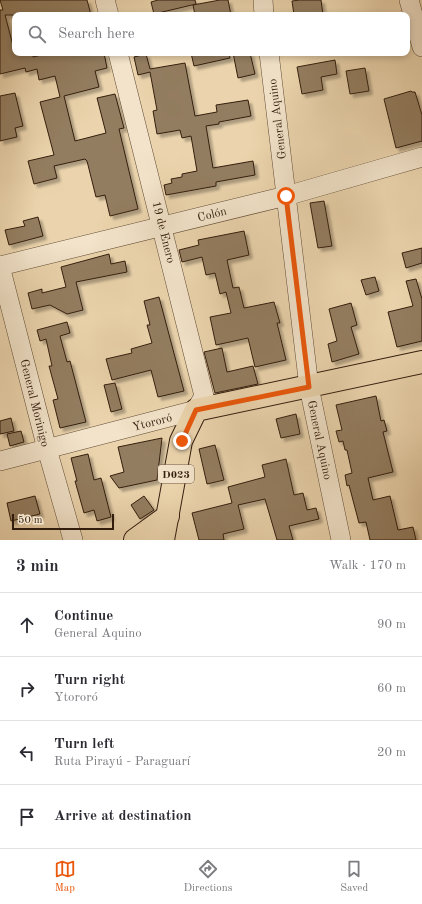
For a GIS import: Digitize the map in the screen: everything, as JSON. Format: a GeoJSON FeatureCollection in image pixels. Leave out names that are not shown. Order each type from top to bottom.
{"type":"FeatureCollection","features":[{"type":"Feature","properties":{"kind":"main road","name":"Ytororó"},"geometry":{"type":"LineString","coordinates":[[196,410],[422,362]]}},
{"type":"Feature","properties":{"kind":"main road","name":"D023"},"geometry":{"type":"LineString","coordinates":[[164,540],[182,441],[196,410]]}},
{"type":"Feature","properties":{"kind":"main road"},"geometry":{"type":"LineString","coordinates":[[134,540],[168,516]]}},
{"type":"Feature","properties":{"kind":"street"},"geometry":{"type":"LineString","coordinates":[[105,0],[108,12]]}},
{"type":"Feature","properties":{"kind":"street"},"geometry":{"type":"LineString","coordinates":[[262,0],[264,12]]}},
{"type":"Feature","properties":{"kind":"street"},"geometry":{"type":"LineString","coordinates":[[409,0],[422,47]]}},
{"type":"Feature","properties":{"kind":"street","name":"19 de Enero"},"geometry":{"type":"LineString","coordinates":[[119,56],[163,226],[204,396],[196,410]]}},
{"type":"Feature","properties":{"kind":"street","name":"General Aquino"},"geometry":{"type":"LineString","coordinates":[[269,56],[309,387],[341,540]]}},
{"type":"Feature","properties":{"kind":"street","name":"Colón"},"geometry":{"type":"LineString","coordinates":[[0,266],[286,196],[422,157]]}},
{"type":"Feature","properties":{"kind":"street","name":"General Morinigo"},"geometry":{"type":"LineString","coordinates":[[0,266],[47,449],[73,540]]}},
{"type":"Feature","properties":{"kind":"street","name":"Ytororó"},"geometry":{"type":"LineString","coordinates":[[0,461],[196,410]]}},
{"type":"Feature","properties":{"kind":"building"},"geometry":{"type":"Polygon","coordinates":[[[0,0],[87,0],[90,12],[12,12],[12,15],[5,15],[12,42],[12,56],[105,56],[107,68],[95,71],[99,87],[64,96],[75,141],[106,133],[97,98],[115,94],[124,128],[119,129],[138,209],[110,216],[105,195],[96,197],[87,161],[85,159],[54,166],[57,178],[34,184],[28,161],[54,155],[40,102],[60,97],[55,76],[39,80],[37,69],[26,72],[25,68],[0,74],[0,10],[3,10],[0,0]]]}},
{"type":"Feature","properties":{"kind":"building"},"geometry":{"type":"Polygon","coordinates":[[[158,0],[195,0],[196,4],[162,12],[154,12],[151,2],[158,0]]]}},
{"type":"Feature","properties":{"kind":"building"},"geometry":{"type":"Polygon","coordinates":[[[228,0],[230,12],[194,12],[193,5],[228,0]]]}},
{"type":"Feature","properties":{"kind":"building"},"geometry":{"type":"Polygon","coordinates":[[[321,0],[323,12],[294,12],[292,1],[321,0]]]}},
{"type":"Feature","properties":{"kind":"building"},"geometry":{"type":"Polygon","coordinates":[[[147,56],[150,69],[185,63],[195,116],[217,112],[216,105],[248,100],[251,116],[206,126],[213,168],[253,161],[255,175],[216,182],[216,186],[166,195],[164,185],[172,183],[171,179],[182,177],[182,174],[197,171],[191,136],[182,138],[180,130],[157,134],[153,111],[157,110],[150,72],[138,75],[134,57],[147,56]]]}},
{"type":"Feature","properties":{"kind":"building"},"geometry":{"type":"Polygon","coordinates":[[[192,56],[230,56],[230,58],[194,66],[192,56]]]}},
{"type":"Feature","properties":{"kind":"building"},"geometry":{"type":"Polygon","coordinates":[[[234,56],[251,56],[255,74],[238,78],[234,56]]]}},
{"type":"Feature","properties":{"kind":"building"},"geometry":{"type":"Polygon","coordinates":[[[335,60],[337,74],[321,77],[323,90],[302,94],[297,67],[335,60]]]}},
{"type":"Feature","properties":{"kind":"building"},"geometry":{"type":"Polygon","coordinates":[[[365,68],[369,91],[350,94],[346,71],[365,68]]]}},
{"type":"Feature","properties":{"kind":"building"},"geometry":{"type":"Polygon","coordinates":[[[411,91],[415,92],[422,115],[422,141],[396,148],[384,99],[411,91]]]}},
{"type":"Feature","properties":{"kind":"building"},"geometry":{"type":"Polygon","coordinates":[[[15,93],[23,126],[15,128],[17,137],[0,141],[0,96],[15,93]]]}},
{"type":"Feature","properties":{"kind":"building"},"geometry":{"type":"Polygon","coordinates":[[[324,201],[332,246],[318,248],[310,203],[324,201]]]}},
{"type":"Feature","properties":{"kind":"building"},"geometry":{"type":"Polygon","coordinates":[[[38,217],[43,236],[9,245],[5,230],[25,226],[23,221],[38,217]]]}},
{"type":"Feature","properties":{"kind":"building"},"geometry":{"type":"Polygon","coordinates":[[[244,231],[249,255],[227,260],[233,288],[239,287],[244,308],[274,302],[280,323],[277,323],[286,360],[255,367],[248,338],[216,345],[210,317],[231,313],[226,292],[220,294],[215,273],[206,275],[202,257],[182,262],[179,250],[199,245],[198,240],[244,231]]]}},
{"type":"Feature","properties":{"kind":"building"},"geometry":{"type":"Polygon","coordinates":[[[422,248],[422,263],[406,268],[402,253],[422,248]]]}},
{"type":"Feature","properties":{"kind":"building"},"geometry":{"type":"Polygon","coordinates":[[[109,254],[111,264],[125,261],[127,272],[76,282],[83,310],[67,314],[50,305],[32,309],[28,293],[42,289],[42,293],[66,287],[61,267],[109,254]]]}},
{"type":"Feature","properties":{"kind":"building"},"geometry":{"type":"Polygon","coordinates":[[[375,277],[379,291],[366,295],[361,280],[375,277]]]}},
{"type":"Feature","properties":{"kind":"building"},"geometry":{"type":"Polygon","coordinates":[[[416,279],[422,299],[422,341],[397,347],[388,312],[413,306],[406,281],[416,279]]]}},
{"type":"Feature","properties":{"kind":"building"},"geometry":{"type":"Polygon","coordinates":[[[159,297],[184,391],[158,397],[151,370],[112,380],[106,359],[132,353],[131,349],[152,343],[147,325],[150,325],[144,301],[159,297]]]}},
{"type":"Feature","properties":{"kind":"building"},"geometry":{"type":"Polygon","coordinates":[[[351,303],[357,325],[351,327],[359,354],[332,362],[328,344],[337,341],[329,309],[351,303]]]}},
{"type":"Feature","properties":{"kind":"building"},"geometry":{"type":"Polygon","coordinates":[[[67,322],[70,333],[60,336],[67,362],[70,361],[86,422],[60,428],[53,400],[58,399],[49,366],[52,366],[46,339],[40,341],[37,330],[67,322]]]}},
{"type":"Feature","properties":{"kind":"building"},"geometry":{"type":"Polygon","coordinates":[[[222,348],[227,372],[253,366],[258,384],[215,393],[204,352],[222,348]]]}},
{"type":"Feature","properties":{"kind":"building"},"geometry":{"type":"Polygon","coordinates":[[[115,383],[122,409],[111,412],[104,385],[115,383]]]}},
{"type":"Feature","properties":{"kind":"building"},"geometry":{"type":"Polygon","coordinates":[[[376,396],[381,421],[384,420],[387,431],[383,432],[393,472],[368,478],[373,500],[390,496],[398,530],[413,527],[416,540],[370,540],[366,522],[359,523],[349,485],[347,486],[345,475],[352,473],[347,450],[345,450],[343,441],[339,442],[336,431],[342,430],[336,405],[376,396]]]}},
{"type":"Feature","properties":{"kind":"building"},"geometry":{"type":"Polygon","coordinates":[[[296,414],[300,434],[281,438],[276,419],[296,414]]]}},
{"type":"Feature","properties":{"kind":"building"},"geometry":{"type":"Polygon","coordinates":[[[11,418],[14,431],[0,434],[0,421],[11,418]]]}},
{"type":"Feature","properties":{"kind":"building"},"geometry":{"type":"Polygon","coordinates":[[[21,431],[24,442],[10,446],[7,434],[21,431]]]}},
{"type":"Feature","properties":{"kind":"building"},"geometry":{"type":"Polygon","coordinates":[[[162,438],[157,480],[119,488],[110,476],[124,472],[118,447],[162,438]]]}},
{"type":"Feature","properties":{"kind":"building"},"geometry":{"type":"Polygon","coordinates":[[[215,445],[224,480],[207,484],[199,449],[215,445]]]}},
{"type":"Feature","properties":{"kind":"building"},"geometry":{"type":"Polygon","coordinates":[[[88,454],[94,480],[101,478],[111,517],[97,521],[94,510],[84,513],[75,481],[77,481],[71,458],[88,454]]]}},
{"type":"Feature","properties":{"kind":"building"},"geometry":{"type":"Polygon","coordinates":[[[286,459],[294,495],[303,493],[307,510],[316,508],[319,519],[289,526],[293,540],[277,540],[265,499],[238,505],[244,529],[223,534],[224,540],[199,540],[192,513],[232,503],[228,487],[265,477],[262,465],[286,459]]]}},
{"type":"Feature","properties":{"kind":"building"},"geometry":{"type":"Polygon","coordinates":[[[35,496],[40,514],[11,521],[7,503],[35,496]]]}},
{"type":"Feature","properties":{"kind":"building"},"geometry":{"type":"Polygon","coordinates":[[[144,496],[154,510],[140,519],[131,505],[144,496]]]}},
{"type":"Feature","properties":{"kind":"route"},"geometry":{"type":"LineString","coordinates":[[182,441],[196,410],[309,387],[286,196]]}}]}
